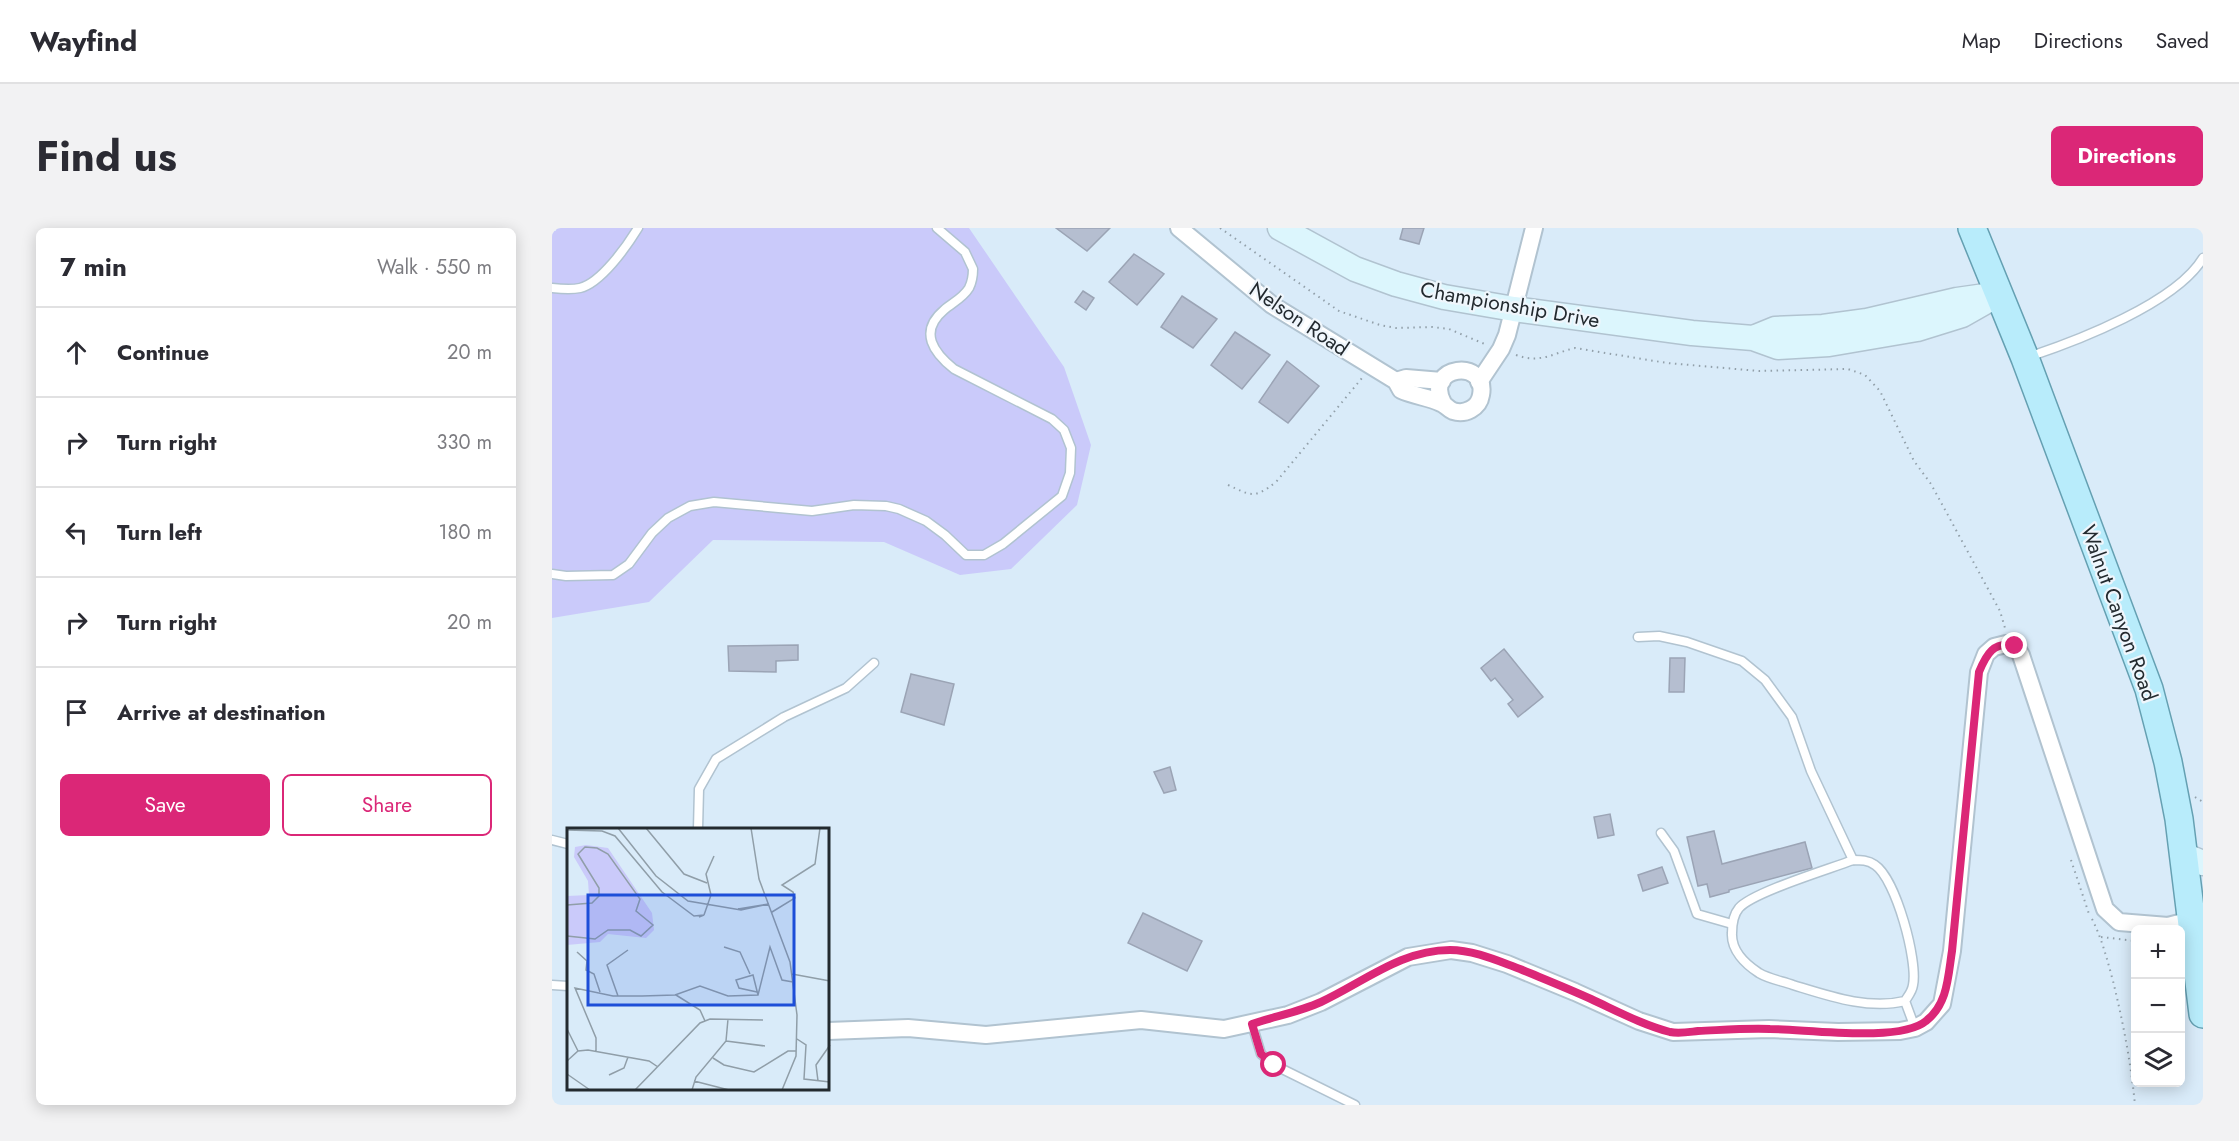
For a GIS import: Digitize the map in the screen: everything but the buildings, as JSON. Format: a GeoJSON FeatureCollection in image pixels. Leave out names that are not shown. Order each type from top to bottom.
{"type":"FeatureCollection","features":[{"type":"Feature","properties":{"kind":"main road","name":"Walnut Canyon Road"},"geometry":{"type":"LineString","coordinates":[[1971,228],[2025,358],[2149,689],[2168,762],[2179,819],[2196,856],[2190,920],[2203,1014]]}},
{"type":"Feature","properties":{"kind":"street","name":"Nelson Road"},"geometry":{"type":"LineString","coordinates":[[1179,228],[1272,305],[1396,381],[1401,390],[1443,404],[1454,412],[1474,407],[1481,395],[1479,381],[1501,349],[1514,309],[1534,228]]}},
{"type":"Feature","properties":{"kind":"street","name":"Championship Drive"},"geometry":{"type":"LineString","coordinates":[[1280,228],[1355,269],[1396,284],[1444,297],[1514,309],[1692,333],[1753,338],[1778,347],[1829,344],[1917,329],[1962,315],[1999,294]]}},
{"type":"Feature","properties":{"kind":"street"},"geometry":{"type":"LineString","coordinates":[[1443,404],[1439,393],[1442,381],[1451,372],[1464,370],[1479,381]]}},
{"type":"Feature","properties":{"kind":"street"},"geometry":{"type":"LineString","coordinates":[[1396,381],[1406,378],[1442,381]]}},
{"type":"Feature","properties":{"kind":"street"},"geometry":{"type":"LineString","coordinates":[[830,1032],[908,1028],[986,1035],[1127,1020],[1224,1029],[1288,1015],[1321,1002],[1408,957],[1451,950],[1472,953],[1507,964],[1639,1021],[1673,1032],[1769,1029],[1869,1032],[1915,1028],[1926,1022],[1937,1011],[1942,1004],[1946,988],[1952,951],[1979,672],[1986,654],[1994,647],[2006,644],[2015,646],[2021,655],[2105,909],[2119,922],[2168,926],[2190,920]]}},
{"type":"Feature","properties":{"kind":"lane"},"geometry":{"type":"LineString","coordinates":[[552,288],[575,289],[593,282],[623,249],[638,228]]}},
{"type":"Feature","properties":{"kind":"lane"},"geometry":{"type":"LineString","coordinates":[[552,574],[566,576],[613,574],[629,564],[652,533],[668,518],[681,510],[705,503],[733,502],[812,511],[854,505],[886,506],[926,521],[951,540],[963,553],[979,556],[1003,544],[1056,502],[1067,485],[1071,466],[1071,448],[1064,430],[1047,416],[954,369],[934,348],[931,337],[934,321],[968,288],[973,269],[965,252],[937,228]]}},
{"type":"Feature","properties":{"kind":"lane"},"geometry":{"type":"LineString","coordinates":[[2025,358],[2062,346],[2106,327],[2166,294],[2176,288],[2197,268],[2203,258]]}},
{"type":"Feature","properties":{"kind":"lane"},"geometry":{"type":"LineString","coordinates":[[1638,637],[1659,636],[1687,642],[1742,661],[1765,680],[1792,717],[1811,771],[1853,860]]}},
{"type":"Feature","properties":{"kind":"lane"},"geometry":{"type":"LineString","coordinates":[[698,828],[699,789],[716,759],[784,717],[846,688],[874,663]]}},
{"type":"Feature","properties":{"kind":"lane"},"geometry":{"type":"LineString","coordinates":[[1661,833],[1674,851],[1696,914],[1732,924]]}},
{"type":"Feature","properties":{"kind":"lane"},"geometry":{"type":"LineString","coordinates":[[552,840],[567,844]]}},
{"type":"Feature","properties":{"kind":"lane"},"geometry":{"type":"LineString","coordinates":[[1853,860],[1866,860],[1875,864],[1884,873],[1908,931],[1914,967],[1914,984],[1905,1001],[1890,1005],[1831,997],[1760,973],[1738,953],[1731,940],[1732,924],[1739,908],[1754,897],[1853,860]]}},
{"type":"Feature","properties":{"kind":"lane"},"geometry":{"type":"LineString","coordinates":[[552,985],[567,986]]}},
{"type":"Feature","properties":{"kind":"lane"},"geometry":{"type":"LineString","coordinates":[[1905,1001],[1915,1028]]}},
{"type":"Feature","properties":{"kind":"lane"},"geometry":{"type":"LineString","coordinates":[[1252,1024],[1261,1054],[1274,1065],[1355,1105]]}},
{"type":"Feature","properties":{"kind":"path"},"geometry":{"type":"LineString","coordinates":[[1220,228],[1339,311],[1396,328],[1449,329],[1487,345]]}},
{"type":"Feature","properties":{"kind":"path"},"geometry":{"type":"LineString","coordinates":[[1514,354],[1524,358],[1545,359],[1575,348],[1666,363],[1759,371],[1848,369],[1865,375],[1880,391],[1914,461],[1931,484],[2001,611],[2005,632]]}},
{"type":"Feature","properties":{"kind":"path"},"geometry":{"type":"LineString","coordinates":[[1228,485],[1251,496],[1262,493],[1276,482],[1371,366]]}},
{"type":"Feature","properties":{"kind":"path"},"geometry":{"type":"LineString","coordinates":[[2071,860],[2085,905],[2101,937],[2119,1005],[2131,1068],[2135,1105]]}},
{"type":"Feature","properties":{"kind":"path"},"geometry":{"type":"LineString","coordinates":[[2101,937],[2131,940]]}},
{"type":"Feature","properties":{"kind":"shaded area"},"geometry":{"type":"Polygon","coordinates":[[[556,228],[969,228],[1064,367],[1091,445],[1077,505],[1011,569],[960,575],[884,542],[713,540],[649,602],[552,618],[552,231],[556,231],[556,228]]]}},
{"type":"Feature","properties":{"kind":"route"},"geometry":{"type":"LineString","coordinates":[[1274,1065],[1261,1054],[1252,1024],[1288,1015],[1321,1002],[1390,964],[1408,957],[1451,950],[1472,953],[1507,964],[1639,1021],[1673,1032],[1769,1029],[1890,1032],[1915,1028],[1926,1022],[1942,1004],[1952,951],[1979,672],[1986,654],[1994,647],[2006,644],[2015,646]]}}]}
